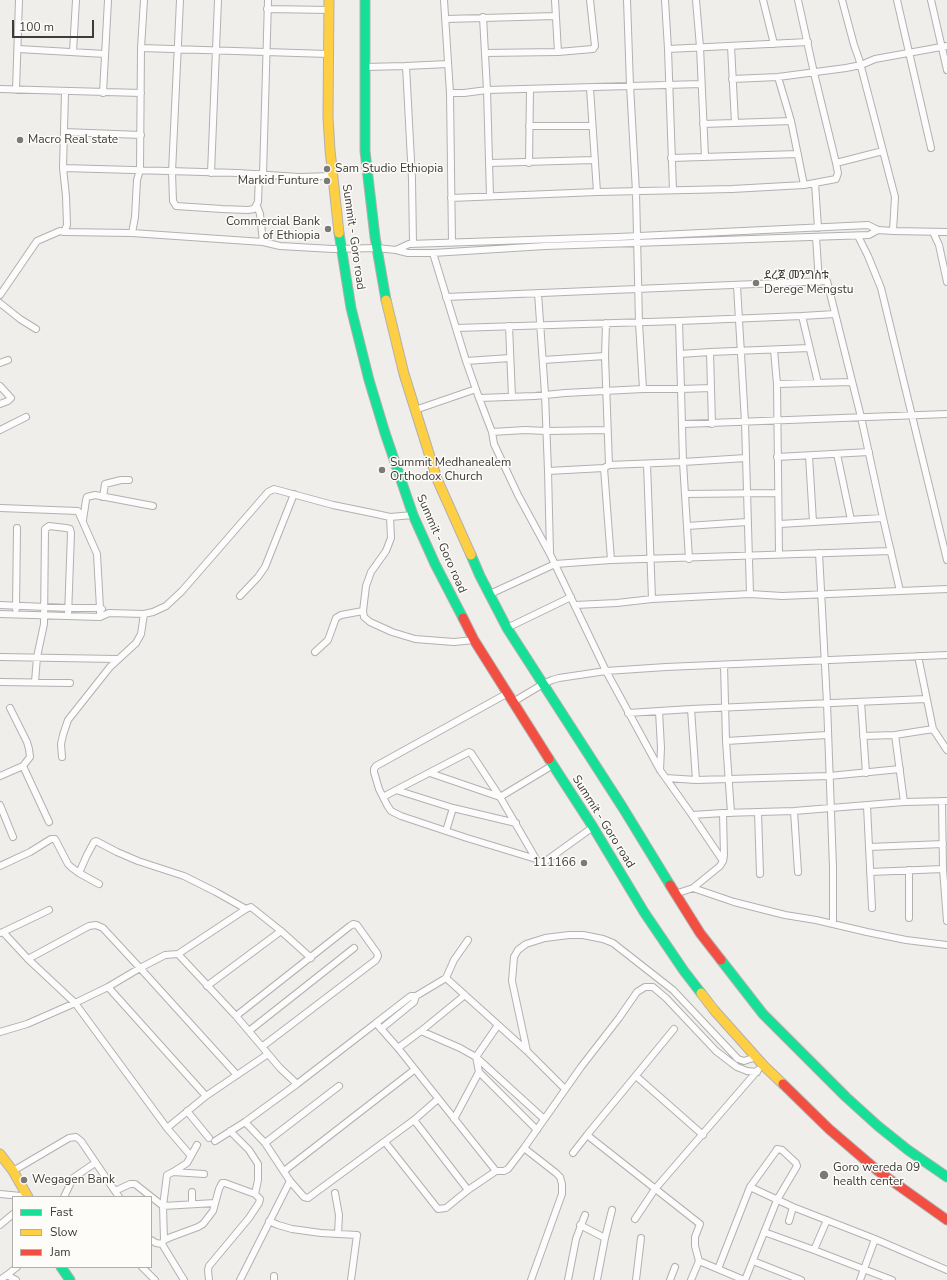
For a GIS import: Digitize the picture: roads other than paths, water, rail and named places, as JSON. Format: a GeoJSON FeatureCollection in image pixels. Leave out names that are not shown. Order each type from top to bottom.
{"type":"FeatureCollection","features":[{"type":"Feature","properties":{"kind":"main road","name":"Summit - Goro road"},"geometry":{"type":"LineString","coordinates":[[329,0],[328,117],[333,176],[351,308],[369,380],[385,433],[413,515],[435,564],[474,640],[593,827],[660,937],[714,1010],[764,1066],[829,1129],[878,1171],[947,1220]]}},
{"type":"Feature","properties":{"kind":"main road"},"geometry":{"type":"LineString","coordinates":[[365,0],[366,151],[377,248],[396,344],[415,410],[446,501],[480,576],[507,628],[623,808],[700,933],[763,1014],[818,1071],[878,1126],[908,1150],[947,1177]]}},
{"type":"Feature","properties":{"kind":"main road"},"geometry":{"type":"LineString","coordinates":[[0,1154],[13,1171],[24,1196]]}},
{"type":"Feature","properties":{"kind":"main road"},"geometry":{"type":"LineString","coordinates":[[0,1161],[23,1196]]}},
{"type":"Feature","properties":{"kind":"main road"},"geometry":{"type":"LineString","coordinates":[[62,1268],[70,1280]]}},
{"type":"Feature","properties":{"kind":"main road"},"geometry":{"type":"LineString","coordinates":[[68,1268],[75,1280]]}},
{"type":"Feature","properties":{"kind":"street"},"geometry":{"type":"LineString","coordinates":[[16,90],[19,0]]}},
{"type":"Feature","properties":{"kind":"street"},"geometry":{"type":"LineString","coordinates":[[73,52],[76,0]]}},
{"type":"Feature","properties":{"kind":"street"},"geometry":{"type":"LineString","coordinates":[[103,93],[108,0]]}},
{"type":"Feature","properties":{"kind":"street"},"geometry":{"type":"LineString","coordinates":[[132,233],[136,216],[140,170],[144,0]]}},
{"type":"Feature","properties":{"kind":"street"},"geometry":{"type":"LineString","coordinates":[[180,0],[172,172],[173,200],[176,206],[248,210],[254,209],[257,206]]}},
{"type":"Feature","properties":{"kind":"street"},"geometry":{"type":"LineString","coordinates":[[211,173],[218,0]]}},
{"type":"Feature","properties":{"kind":"street"},"geometry":{"type":"LineString","coordinates":[[263,242],[260,214],[257,206],[261,175],[268,0]]}},
{"type":"Feature","properties":{"kind":"street"},"geometry":{"type":"LineString","coordinates":[[444,0],[450,93],[452,243]]}},
{"type":"Feature","properties":{"kind":"street"},"geometry":{"type":"LineString","coordinates":[[555,0],[558,52]]}},
{"type":"Feature","properties":{"kind":"street"},"geometry":{"type":"LineString","coordinates":[[485,53],[558,52],[593,49],[595,46],[590,0]]}},
{"type":"Feature","properties":{"kind":"street"},"geometry":{"type":"LineString","coordinates":[[627,0],[636,192],[639,322],[643,389]]}},
{"type":"Feature","properties":{"kind":"street"},"geometry":{"type":"LineString","coordinates":[[665,0],[673,190]]}},
{"type":"Feature","properties":{"kind":"street"},"geometry":{"type":"LineString","coordinates":[[696,0],[700,47],[705,157]]}},
{"type":"Feature","properties":{"kind":"street"},"geometry":{"type":"LineString","coordinates":[[763,0],[774,44]]}},
{"type":"Feature","properties":{"kind":"street"},"geometry":{"type":"LineString","coordinates":[[452,198],[804,185],[836,179],[838,173],[836,163],[798,0]]}},
{"type":"Feature","properties":{"kind":"street"},"geometry":{"type":"LineString","coordinates":[[842,0],[861,65],[895,197],[894,231]]}},
{"type":"Feature","properties":{"kind":"street"},"geometry":{"type":"LineString","coordinates":[[897,0],[930,148]]}},
{"type":"Feature","properties":{"kind":"street"},"geometry":{"type":"LineString","coordinates":[[931,0],[945,46],[947,70]]}},
{"type":"Feature","properties":{"kind":"street"},"geometry":{"type":"LineString","coordinates":[[267,9],[329,10]]}},
{"type":"Feature","properties":{"kind":"street"},"geometry":{"type":"LineString","coordinates":[[446,19],[556,16]]}},
{"type":"Feature","properties":{"kind":"street"},"geometry":{"type":"LineString","coordinates":[[483,17],[490,163],[490,196]]}},
{"type":"Feature","properties":{"kind":"street"},"geometry":{"type":"LineString","coordinates":[[668,49],[808,42]]}},
{"type":"Feature","properties":{"kind":"street"},"geometry":{"type":"LineString","coordinates":[[731,46],[735,123]]}},
{"type":"Feature","properties":{"kind":"street"},"geometry":{"type":"LineString","coordinates":[[732,79],[778,77],[814,73],[861,65],[875,59],[945,46]]}},
{"type":"Feature","properties":{"kind":"street"},"geometry":{"type":"LineString","coordinates":[[142,48],[328,54]]}},
{"type":"Feature","properties":{"kind":"street"},"geometry":{"type":"LineString","coordinates":[[18,49],[105,54]]}},
{"type":"Feature","properties":{"kind":"street"},"geometry":{"type":"LineString","coordinates":[[365,67],[448,64]]}},
{"type":"Feature","properties":{"kind":"street"},"geometry":{"type":"LineString","coordinates":[[406,66],[412,179],[413,244]]}},
{"type":"Feature","properties":{"kind":"street"},"geometry":{"type":"LineString","coordinates":[[778,77],[791,121],[804,185]]}},
{"type":"Feature","properties":{"kind":"street"},"geometry":{"type":"LineString","coordinates":[[450,93],[487,90],[530,90],[630,85],[701,84]]}},
{"type":"Feature","properties":{"kind":"street"},"geometry":{"type":"LineString","coordinates":[[590,88],[597,192]]}},
{"type":"Feature","properties":{"kind":"street"},"geometry":{"type":"LineString","coordinates":[[0,89],[141,93]]}},
{"type":"Feature","properties":{"kind":"street"},"geometry":{"type":"LineString","coordinates":[[529,163],[530,90]]}},
{"type":"Feature","properties":{"kind":"street"},"geometry":{"type":"LineString","coordinates":[[64,232],[67,225],[63,168],[65,92]]}},
{"type":"Feature","properties":{"kind":"street"},"geometry":{"type":"LineString","coordinates":[[703,124],[791,121]]}},
{"type":"Feature","properties":{"kind":"street"},"geometry":{"type":"LineString","coordinates":[[530,126],[592,126]]}},
{"type":"Feature","properties":{"kind":"street"},"geometry":{"type":"LineString","coordinates":[[64,132],[141,135]]}},
{"type":"Feature","properties":{"kind":"street"},"geometry":{"type":"LineString","coordinates":[[836,163],[883,151]]}},
{"type":"Feature","properties":{"kind":"street"},"geometry":{"type":"LineString","coordinates":[[672,158],[798,154]]}},
{"type":"Feature","properties":{"kind":"street"},"geometry":{"type":"LineString","coordinates":[[490,163],[594,160]]}},
{"type":"Feature","properties":{"kind":"street"},"geometry":{"type":"LineString","coordinates":[[63,168],[299,177],[333,176]]}},
{"type":"Feature","properties":{"kind":"street"},"geometry":{"type":"LineString","coordinates":[[815,183],[818,228]]}},
{"type":"Feature","properties":{"kind":"street"},"geometry":{"type":"LineString","coordinates":[[396,250],[409,244],[637,236],[868,225],[878,230],[947,232]]}},
{"type":"Feature","properties":{"kind":"street"},"geometry":{"type":"LineString","coordinates":[[0,295],[38,241],[60,231],[132,233],[263,242],[280,246],[305,248],[377,248],[408,252],[433,253],[546,246],[858,236],[868,235],[878,230]]}},
{"type":"Feature","properties":{"kind":"street"},"geometry":{"type":"LineString","coordinates":[[933,232],[939,245],[947,282]]}},
{"type":"Feature","properties":{"kind":"street"},"geometry":{"type":"LineString","coordinates":[[858,236],[881,288],[947,560]]}},
{"type":"Feature","properties":{"kind":"street"},"geometry":{"type":"LineString","coordinates":[[816,237],[819,282]]}},
{"type":"Feature","properties":{"kind":"street"},"geometry":{"type":"LineString","coordinates":[[433,253],[466,361],[492,432],[494,444],[512,483],[550,554],[606,672],[628,713],[660,770],[723,861]]}},
{"type":"Feature","properties":{"kind":"street"},"geometry":{"type":"LineString","coordinates":[[446,296],[827,282],[861,418],[882,518],[900,591]]}},
{"type":"Feature","properties":{"kind":"street"},"geometry":{"type":"LineString","coordinates":[[737,286],[745,422],[750,594]]}},
{"type":"Feature","properties":{"kind":"street"},"geometry":{"type":"LineString","coordinates":[[538,293],[545,394],[550,554]]}},
{"type":"Feature","properties":{"kind":"street"},"geometry":{"type":"LineString","coordinates":[[0,303],[20,319],[36,328]]}},
{"type":"Feature","properties":{"kind":"street"},"geometry":{"type":"LineString","coordinates":[[456,328],[739,319],[835,314]]}},
{"type":"Feature","properties":{"kind":"street"},"geometry":{"type":"LineString","coordinates":[[802,316],[818,383]]}},
{"type":"Feature","properties":{"kind":"street"},"geometry":{"type":"LineString","coordinates":[[680,321],[683,462],[689,559]]}},
{"type":"Feature","properties":{"kind":"street"},"geometry":{"type":"LineString","coordinates":[[606,323],[605,356],[607,391],[607,467],[611,560]]}},
{"type":"Feature","properties":{"kind":"street"},"geometry":{"type":"LineString","coordinates":[[509,326],[512,397]]}},
{"type":"Feature","properties":{"kind":"street"},"geometry":{"type":"LineString","coordinates":[[680,354],[809,348]]}},
{"type":"Feature","properties":{"kind":"street"},"geometry":{"type":"LineString","coordinates":[[774,350],[777,384],[777,457],[780,554]]}},
{"type":"Feature","properties":{"kind":"street"},"geometry":{"type":"LineString","coordinates":[[710,352],[712,424]]}},
{"type":"Feature","properties":{"kind":"street"},"geometry":{"type":"LineString","coordinates":[[543,360],[605,356]]}},
{"type":"Feature","properties":{"kind":"street"},"geometry":{"type":"LineString","coordinates":[[466,361],[510,358]]}},
{"type":"Feature","properties":{"kind":"street"},"geometry":{"type":"LineString","coordinates":[[0,363],[8,360]]}},
{"type":"Feature","properties":{"kind":"street"},"geometry":{"type":"LineString","coordinates":[[777,384],[852,382]]}},
{"type":"Feature","properties":{"kind":"street"},"geometry":{"type":"LineString","coordinates":[[0,386],[11,398],[0,404]]}},
{"type":"Feature","properties":{"kind":"street"},"geometry":{"type":"LineString","coordinates":[[479,398],[643,389],[711,388]]}},
{"type":"Feature","properties":{"kind":"street"},"geometry":{"type":"LineString","coordinates":[[415,410],[476,390]]}},
{"type":"Feature","properties":{"kind":"street"},"geometry":{"type":"LineString","coordinates":[[683,424],[947,414]]}},
{"type":"Feature","properties":{"kind":"street"},"geometry":{"type":"LineString","coordinates":[[0,430],[26,417]]}},
{"type":"Feature","properties":{"kind":"street"},"geometry":{"type":"LineString","coordinates":[[492,432],[525,430],[607,430]]}},
{"type":"Feature","properties":{"kind":"street"},"geometry":{"type":"LineString","coordinates":[[777,457],[869,452]]}},
{"type":"Feature","properties":{"kind":"street"},"geometry":{"type":"LineString","coordinates":[[837,454],[851,520]]}},
{"type":"Feature","properties":{"kind":"street"},"geometry":{"type":"LineString","coordinates":[[809,456],[813,522]]}},
{"type":"Feature","properties":{"kind":"street"},"geometry":{"type":"LineString","coordinates":[[548,471],[746,458]]}},
{"type":"Feature","properties":{"kind":"street"},"geometry":{"type":"LineString","coordinates":[[647,464],[652,599]]}},
{"type":"Feature","properties":{"kind":"street"},"geometry":{"type":"LineString","coordinates":[[103,496],[105,484],[121,480],[129,480]]}},
{"type":"Feature","properties":{"kind":"street"},"geometry":{"type":"LineString","coordinates":[[0,614],[100,617],[109,613],[144,614],[153,612],[166,606],[182,591],[270,490],[274,489],[333,505],[390,517],[413,515]]}},
{"type":"Feature","properties":{"kind":"street"},"geometry":{"type":"LineString","coordinates":[[685,494],[747,492],[778,493]]}},
{"type":"Feature","properties":{"kind":"street"},"geometry":{"type":"LineString","coordinates":[[240,596],[258,577],[264,567],[294,494]]}},
{"type":"Feature","properties":{"kind":"street"},"geometry":{"type":"LineString","coordinates":[[83,520],[86,500],[88,497],[95,495],[153,506]]}},
{"type":"Feature","properties":{"kind":"street"},"geometry":{"type":"LineString","coordinates":[[0,508],[78,510],[97,554],[100,617]]}},
{"type":"Feature","properties":{"kind":"street"},"geometry":{"type":"LineString","coordinates":[[390,517],[391,530],[389,545],[371,572],[366,586],[363,611],[364,617],[370,622],[392,632],[415,639],[454,642],[474,640]]}},
{"type":"Feature","properties":{"kind":"street"},"geometry":{"type":"LineString","coordinates":[[780,524],[882,518]]}},
{"type":"Feature","properties":{"kind":"street"},"geometry":{"type":"LineString","coordinates":[[687,526],[747,522]]}},
{"type":"Feature","properties":{"kind":"street"},"geometry":{"type":"LineString","coordinates":[[35,682],[37,657],[44,624],[45,530],[49,526],[70,529],[71,533],[68,616]]}},
{"type":"Feature","properties":{"kind":"street"},"geometry":{"type":"LineString","coordinates":[[16,614],[17,528]]}},
{"type":"Feature","properties":{"kind":"street"},"geometry":{"type":"LineString","coordinates":[[490,594],[555,564],[611,560],[689,559],[780,554],[891,551]]}},
{"type":"Feature","properties":{"kind":"street"},"geometry":{"type":"LineString","coordinates":[[819,553],[827,703],[833,867],[833,923]]}},
{"type":"Feature","properties":{"kind":"street"},"geometry":{"type":"LineString","coordinates":[[575,605],[750,594],[782,596],[947,589]]}},
{"type":"Feature","properties":{"kind":"street"},"geometry":{"type":"LineString","coordinates":[[507,628],[571,597]]}},
{"type":"Feature","properties":{"kind":"street"},"geometry":{"type":"LineString","coordinates":[[0,605],[100,608],[109,613]]}},
{"type":"Feature","properties":{"kind":"street"},"geometry":{"type":"LineString","coordinates":[[315,652],[328,640],[336,618],[341,615],[363,611]]}},
{"type":"Feature","properties":{"kind":"street"},"geometry":{"type":"LineString","coordinates":[[62,757],[62,735],[68,720],[84,697],[117,659],[136,644],[141,634],[144,614]]}},
{"type":"Feature","properties":{"kind":"street"},"geometry":{"type":"LineString","coordinates":[[513,702],[543,684],[559,678],[606,672],[666,667],[947,655]]}},
{"type":"Feature","properties":{"kind":"street"},"geometry":{"type":"LineString","coordinates":[[918,656],[933,729],[947,750]]}},
{"type":"Feature","properties":{"kind":"street"},"geometry":{"type":"LineString","coordinates":[[0,657],[117,659]]}},
{"type":"Feature","properties":{"kind":"street"},"geometry":{"type":"LineString","coordinates":[[724,665],[726,741],[731,813]]}},
{"type":"Feature","properties":{"kind":"street"},"geometry":{"type":"LineString","coordinates":[[0,682],[70,683]]}},
{"type":"Feature","properties":{"kind":"street"},"geometry":{"type":"LineString","coordinates":[[508,693],[376,766],[374,768],[374,772],[387,806],[391,811],[401,816],[536,859],[543,863],[593,827]]}},
{"type":"Feature","properties":{"kind":"street"},"geometry":{"type":"LineString","coordinates":[[628,713],[926,698]]}},
{"type":"Feature","properties":{"kind":"street"},"geometry":{"type":"LineString","coordinates":[[861,702],[866,773]]}},
{"type":"Feature","properties":{"kind":"street"},"geometry":{"type":"LineString","coordinates":[[0,776],[23,766],[30,757],[27,742],[10,708]]}},
{"type":"Feature","properties":{"kind":"street"},"geometry":{"type":"LineString","coordinates":[[692,709],[696,780]]}},
{"type":"Feature","properties":{"kind":"street"},"geometry":{"type":"LineString","coordinates":[[659,711],[662,748],[660,770]]}},
{"type":"Feature","properties":{"kind":"street"},"geometry":{"type":"LineString","coordinates":[[863,736],[895,735],[933,729]]}},
{"type":"Feature","properties":{"kind":"street"},"geometry":{"type":"LineString","coordinates":[[726,741],[827,735]]}},
{"type":"Feature","properties":{"kind":"street"},"geometry":{"type":"LineString","coordinates":[[895,735],[904,802]]}},
{"type":"Feature","properties":{"kind":"street"},"geometry":{"type":"LineString","coordinates":[[383,797],[469,752],[500,797],[536,859]]}},
{"type":"Feature","properties":{"kind":"street"},"geometry":{"type":"LineString","coordinates":[[500,797],[553,765]]}},
{"type":"Feature","properties":{"kind":"street"},"geometry":{"type":"LineString","coordinates":[[23,766],[49,822]]}},
{"type":"Feature","properties":{"kind":"street"},"geometry":{"type":"LineString","coordinates":[[666,778],[696,780],[829,776],[900,769]]}},
{"type":"Feature","properties":{"kind":"street"},"geometry":{"type":"LineString","coordinates":[[430,773],[500,797]]}},
{"type":"Feature","properties":{"kind":"street"},"geometry":{"type":"LineString","coordinates":[[396,790],[452,808],[516,823]]}},
{"type":"Feature","properties":{"kind":"street"},"geometry":{"type":"LineString","coordinates":[[692,815],[794,811],[904,802],[944,801],[943,869],[947,922]]}},
{"type":"Feature","properties":{"kind":"street"},"geometry":{"type":"LineString","coordinates":[[0,805],[14,837]]}},
{"type":"Feature","properties":{"kind":"street"},"geometry":{"type":"LineString","coordinates":[[867,806],[872,908]]}},
{"type":"Feature","properties":{"kind":"street"},"geometry":{"type":"LineString","coordinates":[[446,831],[452,808]]}},
{"type":"Feature","properties":{"kind":"street"},"geometry":{"type":"LineString","coordinates":[[794,811],[798,872]]}},
{"type":"Feature","properties":{"kind":"street"},"geometry":{"type":"LineString","coordinates":[[758,812],[760,874]]}},
{"type":"Feature","properties":{"kind":"street"},"geometry":{"type":"LineString","coordinates":[[675,894],[693,888],[720,866],[723,861],[723,813]]}},
{"type":"Feature","properties":{"kind":"street"},"geometry":{"type":"LineString","coordinates":[[0,866],[30,852],[51,839],[55,839],[71,868],[99,884]]}},
{"type":"Feature","properties":{"kind":"street"},"geometry":{"type":"LineString","coordinates":[[79,873],[93,844],[96,841],[138,861],[184,876],[246,909]]}},
{"type":"Feature","properties":{"kind":"street"},"geometry":{"type":"LineString","coordinates":[[869,847],[943,844]]}},
{"type":"Feature","properties":{"kind":"street"},"geometry":{"type":"LineString","coordinates":[[870,872],[943,869]]}},
{"type":"Feature","properties":{"kind":"street"},"geometry":{"type":"LineString","coordinates":[[909,870],[909,918]]}},
{"type":"Feature","properties":{"kind":"street"},"geometry":{"type":"LineString","coordinates":[[693,888],[734,902],[785,915],[833,923],[906,940],[947,945]]}},
{"type":"Feature","properties":{"kind":"street"},"geometry":{"type":"LineString","coordinates":[[0,1032],[27,1024],[75,1003],[108,987],[165,955],[178,954],[251,907],[281,931],[310,958]]}},
{"type":"Feature","properties":{"kind":"street"},"geometry":{"type":"LineString","coordinates":[[49,910],[1,933],[75,1003],[167,1128],[191,1156]]}},
{"type":"Feature","properties":{"kind":"street"},"geometry":{"type":"LineString","coordinates":[[236,1016],[353,924],[357,924],[377,953],[378,956],[376,960],[262,1046]]}},
{"type":"Feature","properties":{"kind":"street"},"geometry":{"type":"LineString","coordinates":[[28,959],[89,926],[96,925],[103,928],[237,1076]]}},
{"type":"Feature","properties":{"kind":"street"},"geometry":{"type":"LineString","coordinates":[[207,986],[281,931]]}},
{"type":"Feature","properties":{"kind":"street"},"geometry":{"type":"LineString","coordinates":[[527,1051],[512,981],[514,957],[518,950],[526,944],[545,938],[583,935],[613,943],[673,990],[738,1059],[744,1061],[756,1057]]}},
{"type":"Feature","properties":{"kind":"street"},"geometry":{"type":"LineString","coordinates":[[187,1111],[212,1139],[245,1122],[411,996],[416,996],[446,978],[454,960],[468,940]]}},
{"type":"Feature","properties":{"kind":"street"},"geometry":{"type":"LineString","coordinates":[[249,1031],[354,948]]}},
{"type":"Feature","properties":{"kind":"street"},"geometry":{"type":"LineString","coordinates":[[178,954],[297,1084]]}},
{"type":"Feature","properties":{"kind":"street"},"geometry":{"type":"LineString","coordinates":[[446,978],[527,1051],[565,1089]]}},
{"type":"Feature","properties":{"kind":"street"},"geometry":{"type":"LineString","coordinates":[[108,987],[206,1096]]}},
{"type":"Feature","properties":{"kind":"street"},"geometry":{"type":"LineString","coordinates":[[385,1142],[438,1209],[446,1208],[468,1190],[496,1171],[504,1171],[508,1169],[637,992],[645,987],[653,987],[666,998],[716,1051],[737,1067],[747,1071],[756,1072]]}},
{"type":"Feature","properties":{"kind":"street"},"geometry":{"type":"LineString","coordinates":[[398,1048],[465,995]]}},
{"type":"Feature","properties":{"kind":"street"},"geometry":{"type":"LineString","coordinates":[[381,1028],[414,1002],[416,996]]}},
{"type":"Feature","properties":{"kind":"street"},"geometry":{"type":"LineString","coordinates":[[376,1023],[398,1048],[496,1171]]}},
{"type":"Feature","properties":{"kind":"street"},"geometry":{"type":"LineString","coordinates":[[498,1025],[476,1057],[479,1072],[537,1130]]}},
{"type":"Feature","properties":{"kind":"street"},"geometry":{"type":"LineString","coordinates":[[573,1153],[674,1029]]}},
{"type":"Feature","properties":{"kind":"street"},"geometry":{"type":"LineString","coordinates":[[421,1031],[443,1040],[476,1057],[544,1119]]}},
{"type":"Feature","properties":{"kind":"street"},"geometry":{"type":"LineString","coordinates":[[167,1128],[206,1096],[268,1054]]}},
{"type":"Feature","properties":{"kind":"street"},"geometry":{"type":"LineString","coordinates":[[635,1219],[655,1189],[756,1072],[764,1066]]}},
{"type":"Feature","properties":{"kind":"street"},"geometry":{"type":"LineString","coordinates":[[284,1171],[414,1070]]}},
{"type":"Feature","properties":{"kind":"street"},"geometry":{"type":"LineString","coordinates":[[454,1119],[479,1072]]}},
{"type":"Feature","properties":{"kind":"street"},"geometry":{"type":"LineString","coordinates":[[636,1076],[703,1135]]}},
{"type":"Feature","properties":{"kind":"street"},"geometry":{"type":"LineString","coordinates":[[265,1143],[339,1086]]}},
{"type":"Feature","properties":{"kind":"street"},"geometry":{"type":"LineString","coordinates":[[245,1122],[265,1143],[290,1181],[304,1197],[308,1198],[414,1120],[438,1099]]}},
{"type":"Feature","properties":{"kind":"street"},"geometry":{"type":"LineString","coordinates":[[414,1120],[468,1190]]}},
{"type":"Feature","properties":{"kind":"street"},"geometry":{"type":"LineString","coordinates":[[230,1131],[249,1150],[258,1164],[258,1180],[255,1194]]}},
{"type":"Feature","properties":{"kind":"street"},"geometry":{"type":"LineString","coordinates":[[587,1135],[700,1224],[695,1237],[695,1246],[699,1261],[691,1280]]}},
{"type":"Feature","properties":{"kind":"street"},"geometry":{"type":"LineString","coordinates":[[13,1171],[69,1138],[76,1137],[81,1140],[118,1196]]}},
{"type":"Feature","properties":{"kind":"street"},"geometry":{"type":"LineString","coordinates":[[184,1280],[163,1242],[163,1206],[167,1175],[187,1163],[197,1145]]}},
{"type":"Feature","properties":{"kind":"street"},"geometry":{"type":"LineString","coordinates":[[524,1148],[556,1173],[560,1177],[562,1184],[562,1194],[531,1280]]}},
{"type":"Feature","properties":{"kind":"street"},"geometry":{"type":"LineString","coordinates":[[699,1261],[718,1269],[745,1280],[777,1200],[797,1166],[796,1163],[782,1150],[777,1149],[750,1187],[718,1269]]}},
{"type":"Feature","properties":{"kind":"street"},"geometry":{"type":"LineString","coordinates":[[64,1196],[73,1178],[95,1163]]}},
{"type":"Feature","properties":{"kind":"street"},"geometry":{"type":"LineString","coordinates":[[174,1172],[204,1174]]}},
{"type":"Feature","properties":{"kind":"street"},"geometry":{"type":"LineString","coordinates":[[240,1280],[290,1181]]}},
{"type":"Feature","properties":{"kind":"street"},"geometry":{"type":"LineString","coordinates":[[152,1241],[156,1243],[163,1242],[203,1224],[210,1215],[222,1183],[225,1182],[255,1194],[260,1198],[259,1203],[249,1218],[209,1266],[208,1280]]}},
{"type":"Feature","properties":{"kind":"street"},"geometry":{"type":"LineString","coordinates":[[115,1190],[130,1184],[135,1184],[150,1196]]}},
{"type":"Feature","properties":{"kind":"street"},"geometry":{"type":"LineString","coordinates":[[750,1187],[794,1207],[875,1238],[947,1270]]}},
{"type":"Feature","properties":{"kind":"street"},"geometry":{"type":"LineString","coordinates":[[192,1192],[192,1204]]}},
{"type":"Feature","properties":{"kind":"street"},"geometry":{"type":"LineString","coordinates":[[335,1193],[339,1215],[338,1234]]}},
{"type":"Feature","properties":{"kind":"street"},"geometry":{"type":"LineString","coordinates":[[0,1194],[16,1196]]}},
{"type":"Feature","properties":{"kind":"street"},"geometry":{"type":"LineString","coordinates":[[152,1197],[163,1206],[215,1203]]}},
{"type":"Feature","properties":{"kind":"street"},"geometry":{"type":"LineString","coordinates":[[789,1221],[794,1207]]}},
{"type":"Feature","properties":{"kind":"street"},"geometry":{"type":"LineString","coordinates":[[597,1280],[612,1210]]}},
{"type":"Feature","properties":{"kind":"street"},"geometry":{"type":"LineString","coordinates":[[0,1225],[12,1215]]}},
{"type":"Feature","properties":{"kind":"street"},"geometry":{"type":"LineString","coordinates":[[568,1280],[576,1239],[585,1215]]}},
{"type":"Feature","properties":{"kind":"street"},"geometry":{"type":"LineString","coordinates":[[814,1250],[827,1220]]}},
{"type":"Feature","properties":{"kind":"street"},"geometry":{"type":"LineString","coordinates":[[269,1221],[292,1229],[357,1235],[351,1280]]}},
{"type":"Feature","properties":{"kind":"street"},"geometry":{"type":"LineString","coordinates":[[580,1225],[605,1238]]}},
{"type":"Feature","properties":{"kind":"street"},"geometry":{"type":"LineString","coordinates":[[764,1232],[892,1280]]}},
{"type":"Feature","properties":{"kind":"street"},"geometry":{"type":"LineString","coordinates":[[636,1280],[641,1238]]}},
{"type":"Feature","properties":{"kind":"street"},"geometry":{"type":"LineString","coordinates":[[860,1280],[875,1238]]}},
{"type":"Feature","properties":{"kind":"street"},"geometry":{"type":"LineString","coordinates":[[752,1261],[801,1280]]}},
{"type":"Feature","properties":{"kind":"street"},"geometry":{"type":"LineString","coordinates":[[670,1280],[675,1267]]}},
{"type":"Feature","properties":{"kind":"street"},"geometry":{"type":"LineString","coordinates":[[0,1280],[16,1268]]}},
{"type":"Feature","properties":{"kind":"street"},"geometry":{"type":"LineString","coordinates":[[143,1268],[156,1280]]}},
{"type":"Feature","properties":{"kind":"street"},"geometry":{"type":"LineString","coordinates":[[779,1280],[782,1272]]}},
{"type":"Feature","properties":{"kind":"street"},"geometry":{"type":"LineString","coordinates":[[7,1275],[16,1280]]}},
{"type":"Feature","properties":{"kind":"place","name":"Macro Real state"},"geometry":{"type":"Point","coordinates":[20,140]}},
{"type":"Feature","properties":{"kind":"place","name":"Sam Studio Ethiopia"},"geometry":{"type":"Point","coordinates":[327,169]}},
{"type":"Feature","properties":{"kind":"place","name":"Markid Funture"},"geometry":{"type":"Point","coordinates":[327,181]}},
{"type":"Feature","properties":{"kind":"place","name":"Commercial Bank of Ethiopia"},"geometry":{"type":"Point","coordinates":[328,229]}},
{"type":"Feature","properties":{"kind":"place","name":"ደረጀ መንግስቱ Derege Mengstu"},"geometry":{"type":"Point","coordinates":[756,283]}},
{"type":"Feature","properties":{"kind":"place","name":"Summit Medhanealem Orthodox Church"},"geometry":{"type":"Point","coordinates":[382,470]}},
{"type":"Feature","properties":{"kind":"place","name":"111166"},"geometry":{"type":"Point","coordinates":[584,863]}},
{"type":"Feature","properties":{"kind":"place","name":"Goro wereda 09 health center"},"geometry":{"type":"Point","coordinates":[824,1175]}},
{"type":"Feature","properties":{"kind":"place","name":"Wegagen Bank"},"geometry":{"type":"Point","coordinates":[24,1180]}}]}
